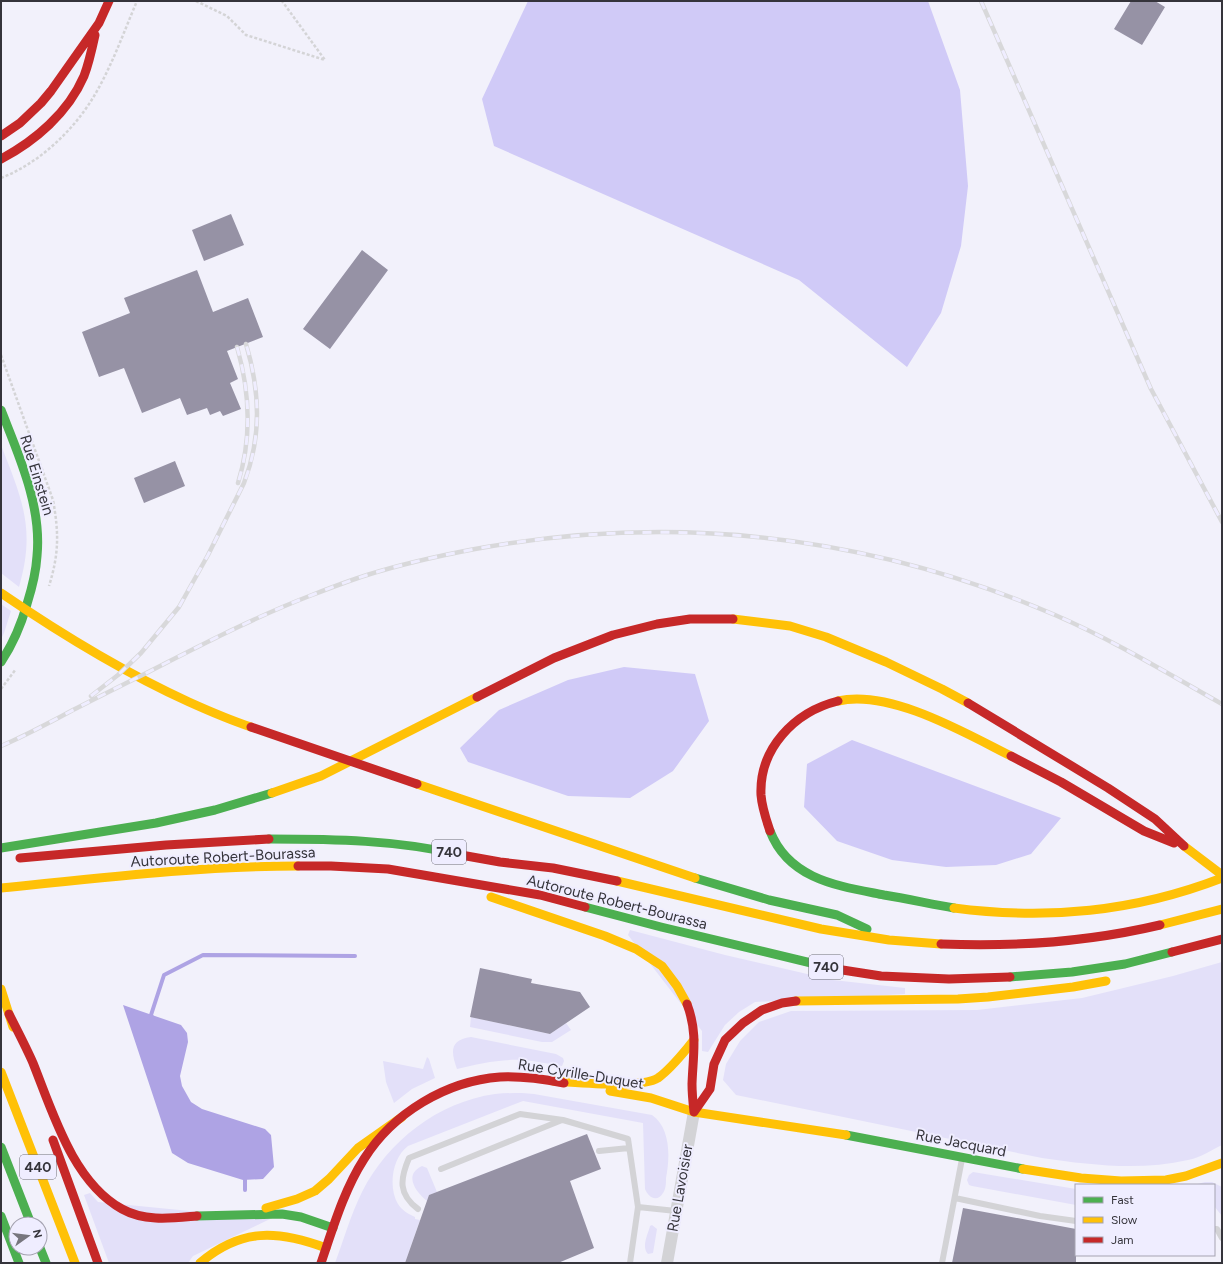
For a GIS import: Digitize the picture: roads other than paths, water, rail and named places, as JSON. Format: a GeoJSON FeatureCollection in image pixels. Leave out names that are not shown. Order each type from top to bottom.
{"type":"FeatureCollection","features":[{"type":"Feature","properties":{"kind":"main road"},"geometry":{"type":"LineString","coordinates":[[1,159],[10,155],[32,139],[53,120],[72,96],[84,76],[99,23],[109,1]]}},
{"type":"Feature","properties":{"kind":"main road"},"geometry":{"type":"LineString","coordinates":[[1,136],[20,123],[41,103],[99,23]]}},
{"type":"Feature","properties":{"kind":"main road","name":"Rue Einstein"},"geometry":{"type":"LineString","coordinates":[[1,410],[29,486],[36,514],[39,540],[37,570],[31,594],[17,635],[1,662]]}},
{"type":"Feature","properties":{"kind":"main road"},"geometry":{"type":"LineString","coordinates":[[1,593],[85,648],[132,674],[184,700],[242,724],[739,892],[837,914],[890,940]]}},
{"type":"Feature","properties":{"kind":"main road"},"geometry":{"type":"LineString","coordinates":[[1,848],[156,823],[215,810],[279,791],[320,776],[560,656],[613,636],[657,624],[690,618],[720,618],[790,626],[826,637],[886,662],[942,689],[989,715],[1115,792],[1155,819],[1184,846],[1222,876],[1204,886],[1174,895],[1121,907],[1087,911],[1038,913],[996,912],[955,908],[834,885],[811,876],[792,864],[778,849],[769,830],[763,811],[761,794],[762,772],[772,748],[790,724],[811,710],[838,700],[866,699],[893,705],[950,725],[1019,760],[1117,814],[1148,833],[1184,846]]}},
{"type":"Feature","properties":{"kind":"main road","name":"Autoroute Robert-Bourassa"},"geometry":{"type":"LineString","coordinates":[[9,859],[210,841],[274,839],[342,840],[412,845],[494,861],[545,867],[623,882],[787,922],[890,940],[947,944],[1046,943],[1092,938],[1143,929],[1222,909]]}},
{"type":"Feature","properties":{"kind":"main road","name":"Autoroute Robert-Bourassa"},"geometry":{"type":"LineString","coordinates":[[2,888],[146,873],[259,866],[331,866],[388,869],[540,895],[824,967],[881,976],[948,979],[1006,977],[1072,972],[1125,964],[1219,940]]}},
{"type":"Feature","properties":{"kind":"main road"},"geometry":{"type":"LineString","coordinates":[[441,879],[605,936],[636,949],[662,966],[677,986],[688,1005],[693,1025],[694,1040],[692,1085],[694,1112]]}},
{"type":"Feature","properties":{"kind":"main road"},"geometry":{"type":"LineString","coordinates":[[694,1112],[710,1089],[714,1064],[725,1040],[743,1023],[762,1010],[782,1003],[802,1000],[849,1001],[988,997],[1073,987],[1117,979]]}},
{"type":"Feature","properties":{"kind":"main road"},"geometry":{"type":"LineString","coordinates":[[1,989],[44,1118]]}},
{"type":"Feature","properties":{"kind":"main road"},"geometry":{"type":"LineString","coordinates":[[9,1014],[35,1067],[75,1159],[92,1184],[101,1193],[123,1209],[144,1216],[173,1218],[239,1214],[282,1214],[301,1217],[333,1228]]}},
{"type":"Feature","properties":{"kind":"main road"},"geometry":{"type":"LineString","coordinates":[[553,1080],[632,1084],[648,1081],[656,1078],[669,1069],[694,1040]]}},
{"type":"Feature","properties":{"kind":"main road","name":"440"},"geometry":{"type":"LineString","coordinates":[[1,1072],[75,1263]]}},
{"type":"Feature","properties":{"kind":"main road","name":"Rue Cyrille-Duquet"},"geometry":{"type":"LineString","coordinates":[[321,1263],[333,1228],[364,1160],[381,1136],[402,1117],[438,1094],[477,1080],[523,1077],[553,1080],[651,1098],[694,1112]]}},
{"type":"Feature","properties":{"kind":"main road","name":"Rue Jacquard"},"geometry":{"type":"LineString","coordinates":[[694,1112],[859,1137],[1051,1174],[1081,1178],[1120,1181],[1166,1180],[1186,1176],[1222,1163]]}},
{"type":"Feature","properties":{"kind":"main road"},"geometry":{"type":"LineString","coordinates":[[239,1214],[288,1202],[315,1191],[329,1179],[358,1148],[402,1117]]}},
{"type":"Feature","properties":{"kind":"main road"},"geometry":{"type":"LineString","coordinates":[[49,1131],[98,1263]]}},
{"type":"Feature","properties":{"kind":"main road","name":"440"},"geometry":{"type":"LineString","coordinates":[[1,1147],[28,1216]]}},
{"type":"Feature","properties":{"kind":"main road"},"geometry":{"type":"LineString","coordinates":[[1,1216],[19,1263]]}},
{"type":"Feature","properties":{"kind":"main road"},"geometry":{"type":"LineString","coordinates":[[200,1263],[222,1247],[242,1238],[255,1236],[279,1235],[307,1241],[326,1248]]}},
{"type":"Feature","properties":{"kind":"street","name":"Rue Lavoisier"},"geometry":{"type":"LineString","coordinates":[[667,1263],[694,1112]]}},
{"type":"Feature","properties":{"kind":"lane"},"geometry":{"type":"LineString","coordinates":[[418,1210],[410,1203],[402,1186],[404,1169],[409,1158],[520,1114],[563,1120],[628,1139],[638,1207],[630,1263]]}},
{"type":"Feature","properties":{"kind":"lane"},"geometry":{"type":"LineString","coordinates":[[441,1169],[563,1120]]}},
{"type":"Feature","properties":{"kind":"lane"},"geometry":{"type":"LineString","coordinates":[[599,1151],[629,1148]]}},
{"type":"Feature","properties":{"kind":"lane"},"geometry":{"type":"LineString","coordinates":[[942,1263],[962,1157]]}},
{"type":"Feature","properties":{"kind":"lane"},"geometry":{"type":"LineString","coordinates":[[955,1198],[1040,1216],[1075,1221]]}},
{"type":"Feature","properties":{"kind":"lane"},"geometry":{"type":"LineString","coordinates":[[638,1207],[676,1211]]}},
{"type":"Feature","properties":{"kind":"lane"},"geometry":{"type":"LineString","coordinates":[[1215,1229],[1217,1229],[1222,1238]]}},
{"type":"Feature","properties":{"kind":"waterway"},"geometry":{"type":"LineString","coordinates":[[153,1019],[151,1015],[164,975],[203,955],[355,956]]}},
{"type":"Feature","properties":{"kind":"waterway"},"geometry":{"type":"LineString","coordinates":[[245,1175],[245,1190]]}},
{"type":"Feature","properties":{"kind":"railway"},"geometry":{"type":"LineString","coordinates":[[981,1],[1151,389],[1222,522]]}},
{"type":"Feature","properties":{"kind":"railway"},"geometry":{"type":"LineString","coordinates":[[91,696],[118,675],[141,653],[179,607],[208,555],[244,483],[254,448],[257,414],[254,379],[246,344]]}},
{"type":"Feature","properties":{"kind":"railway"},"geometry":{"type":"LineString","coordinates":[[237,347],[245,381],[248,415],[246,449],[238,483]]}},
{"type":"Feature","properties":{"kind":"railway"},"geometry":{"type":"LineString","coordinates":[[1,746],[30,733],[200,645],[274,611],[353,580],[380,571],[434,557],[475,549],[549,538],[623,533],[697,533],[770,538],[842,549],[914,566],[985,588],[1055,615],[1119,646],[1222,704]]}}]}
